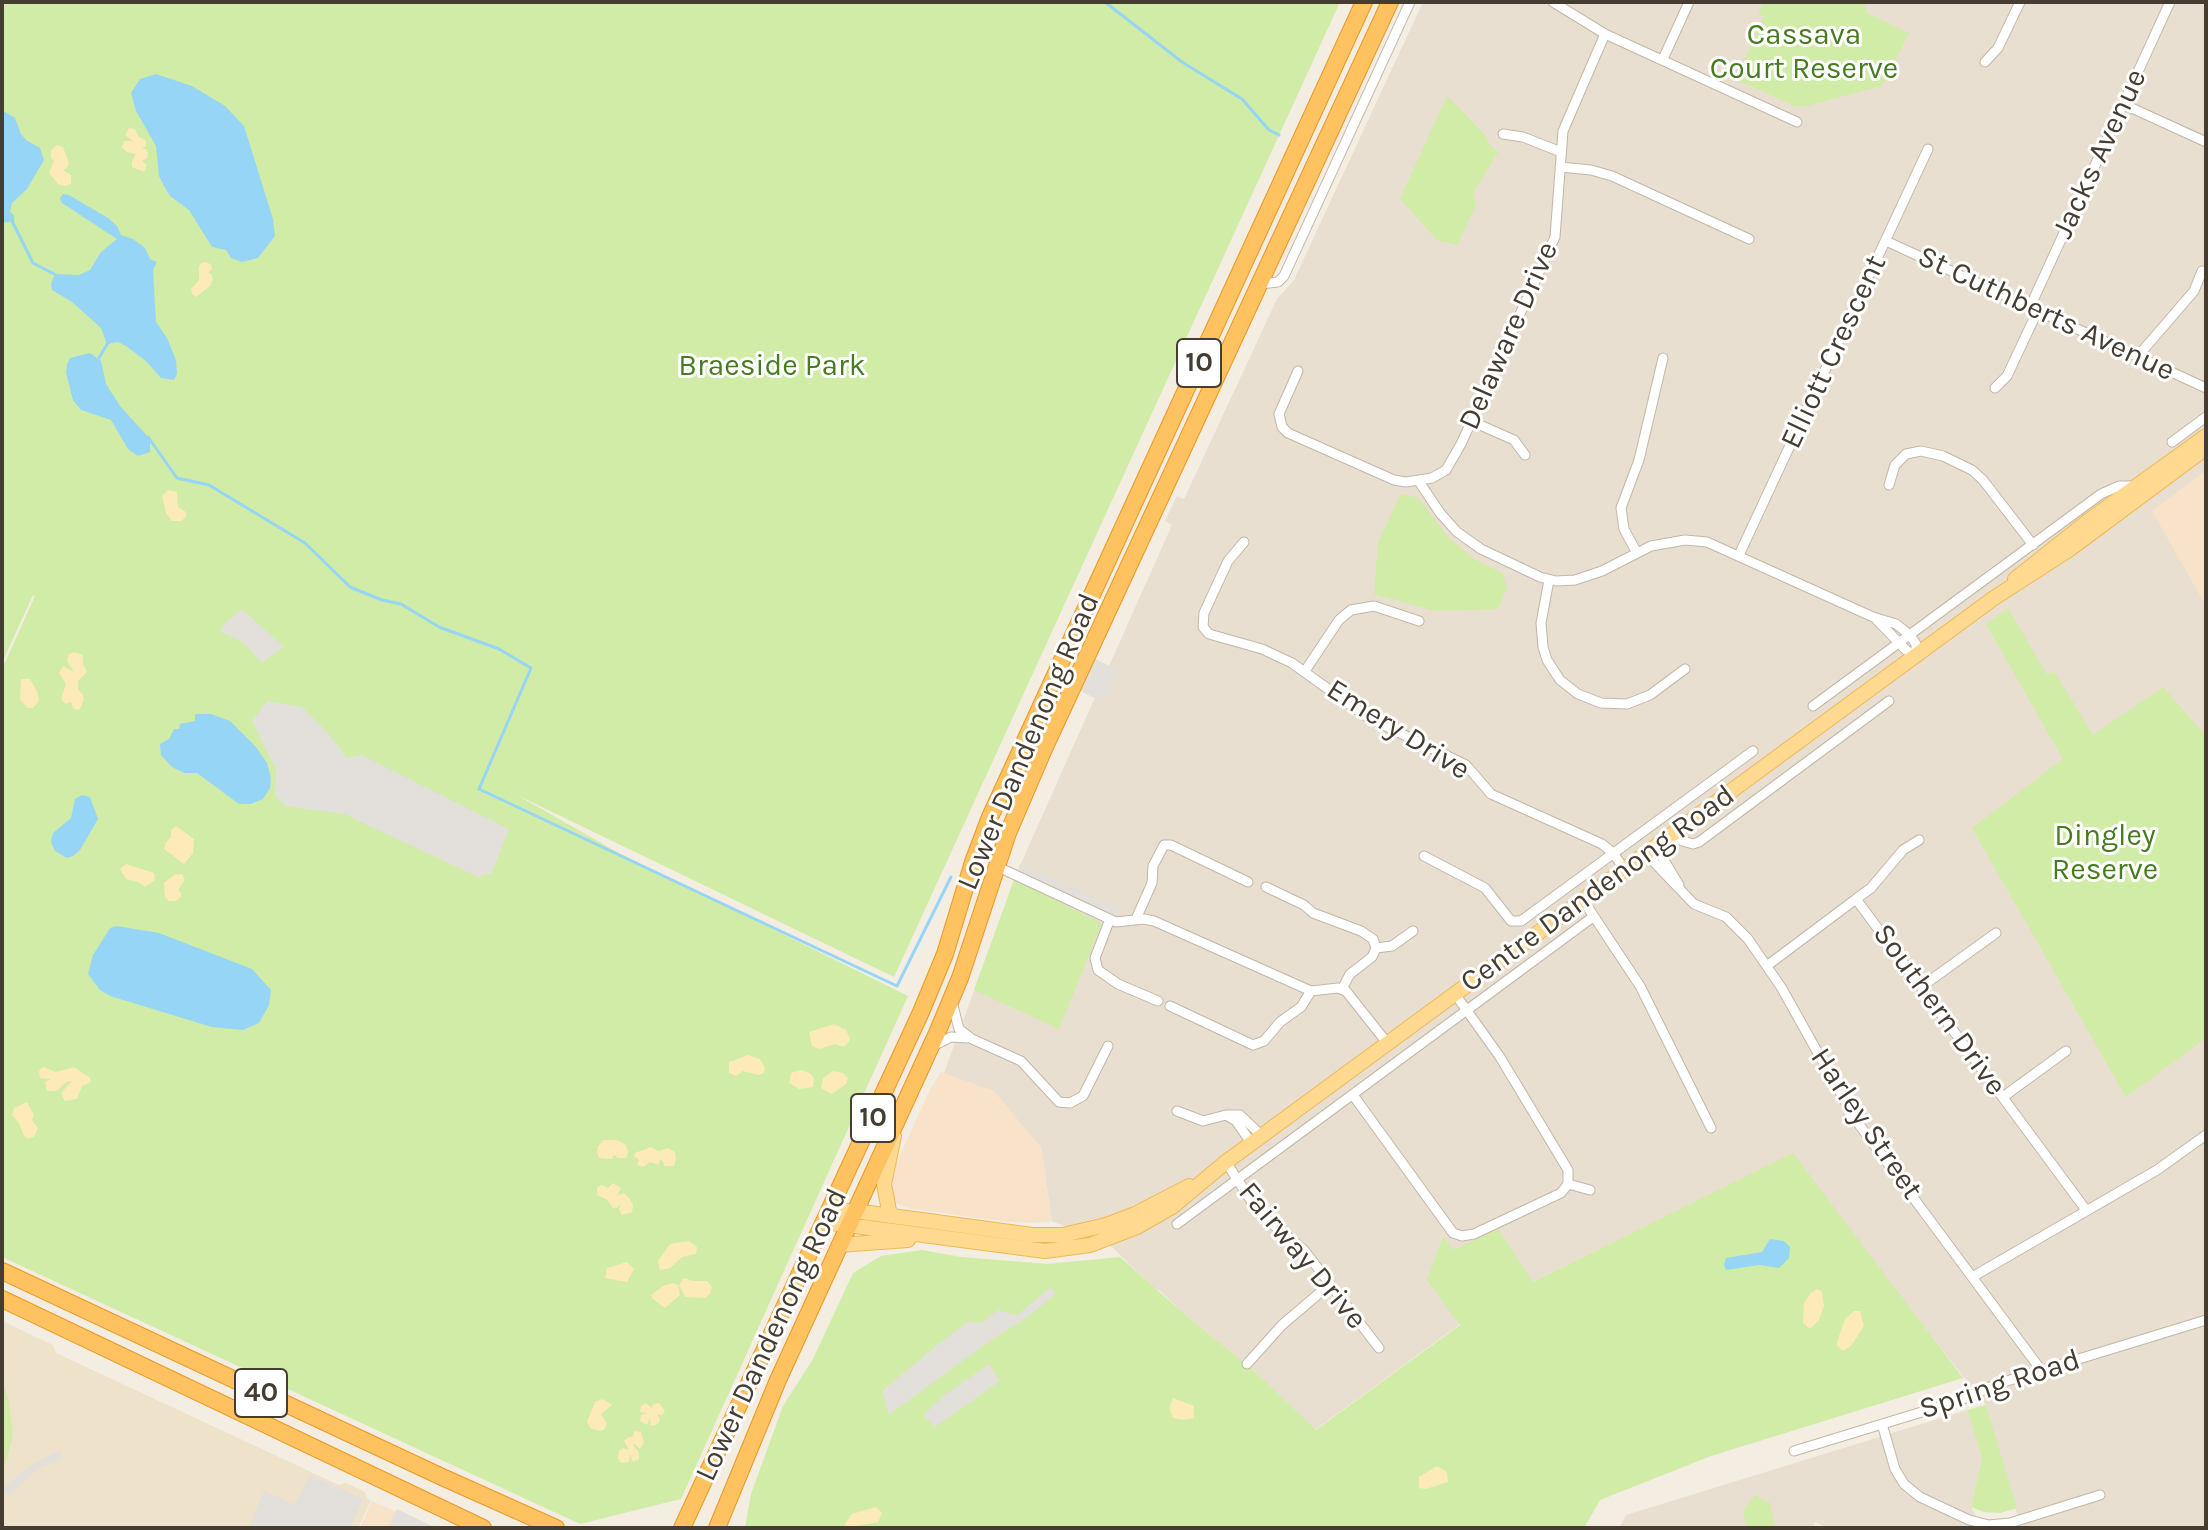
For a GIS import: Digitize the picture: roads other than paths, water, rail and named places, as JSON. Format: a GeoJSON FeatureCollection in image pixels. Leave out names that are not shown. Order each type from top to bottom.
{"type":"FeatureCollection","features":[{"type":"Feature","properties":{"kind":"highway","name":"Lower Dandenong Road"},"geometry":{"type":"LineString","coordinates":[[682,1528],[934,982],[990,817],[1364,2]]}},
{"type":"Feature","properties":{"kind":"highway","name":"Lower Dandenong Road"},"geometry":{"type":"LineString","coordinates":[[717,1528],[778,1380],[932,1047],[952,998],[996,866],[1044,749],[1390,2]]}},
{"type":"Feature","properties":{"kind":"highway","name":"40"},"geometry":{"type":"LineString","coordinates":[[2,1271],[556,1528]]}},
{"type":"Feature","properties":{"kind":"highway","name":"40"},"geometry":{"type":"LineString","coordinates":[[2,1299],[483,1528]]}},
{"type":"Feature","properties":{"kind":"highway"},"geometry":{"type":"LineString","coordinates":[[724,1528],[725,1508]]}},
{"type":"Feature","properties":{"kind":"main road","name":"Centre Dandenong Road"},"geometry":{"type":"LineString","coordinates":[[1994,598],[2028,567],[2134,486],[2206,436]]}},
{"type":"Feature","properties":{"kind":"main road","name":"Centre Dandenong Road"},"geometry":{"type":"LineString","coordinates":[[852,1218],[932,1237],[1031,1250],[1079,1248],[1103,1242],[1137,1227],[1172,1207],[1201,1180],[1994,598],[2070,549],[2206,448]]}},
{"type":"Feature","properties":{"kind":"main road"},"geometry":{"type":"LineString","coordinates":[[890,1216],[884,1184],[896,1124]]}},
{"type":"Feature","properties":{"kind":"main road","name":"Centre Dandenong Road"},"geometry":{"type":"LineString","coordinates":[[827,1217],[890,1216],[1002,1232],[1063,1235],[1106,1225],[1135,1214],[1201,1180]]}},
{"type":"Feature","properties":{"kind":"main road"},"geometry":{"type":"LineString","coordinates":[[839,1245],[932,1237]]}},
{"type":"Feature","properties":{"kind":"street"},"geometry":{"type":"LineString","coordinates":[[1260,284],[1272,284],[1281,279],[1410,2]]}},
{"type":"Feature","properties":{"kind":"street"},"geometry":{"type":"LineString","coordinates":[[1553,2],[1605,34],[1797,122]]}},
{"type":"Feature","properties":{"kind":"street"},"geometry":{"type":"LineString","coordinates":[[1663,59],[1689,2]]}},
{"type":"Feature","properties":{"kind":"street"},"geometry":{"type":"LineString","coordinates":[[1985,62],[1998,48],[2020,2]]}},
{"type":"Feature","properties":{"kind":"street","name":"Jacks Avenue"},"geometry":{"type":"LineString","coordinates":[[1995,388],[2007,376],[2170,2]]}},
{"type":"Feature","properties":{"kind":"street","name":"Delaware Drive"},"geometry":{"type":"LineString","coordinates":[[1423,479],[1455,454],[1555,237],[1561,152],[1569,113],[1605,34]]}},
{"type":"Feature","properties":{"kind":"street"},"geometry":{"type":"LineString","coordinates":[[2123,104],[2206,142]]}},
{"type":"Feature","properties":{"kind":"street"},"geometry":{"type":"LineString","coordinates":[[1503,134],[1523,137],[1561,152]]}},
{"type":"Feature","properties":{"kind":"street","name":"Elliott Crescent"},"geometry":{"type":"LineString","coordinates":[[1739,555],[1928,149]]}},
{"type":"Feature","properties":{"kind":"street"},"geometry":{"type":"LineString","coordinates":[[1560,167],[1612,176],[1749,239]]}},
{"type":"Feature","properties":{"kind":"street","name":"St Cuthberts Avenue"},"geometry":{"type":"LineString","coordinates":[[1886,241],[2206,388]]}},
{"type":"Feature","properties":{"kind":"street"},"geometry":{"type":"LineString","coordinates":[[2138,356],[2194,291],[2202,271]]}},
{"type":"Feature","properties":{"kind":"street"},"geometry":{"type":"LineString","coordinates":[[1637,553],[1624,529],[1621,508],[1639,460],[1663,358]]}},
{"type":"Feature","properties":{"kind":"street"},"geometry":{"type":"LineString","coordinates":[[1298,371],[1279,414],[1285,431],[1383,477],[1401,482],[1423,479],[1432,502],[1448,522],[1469,541],[1506,562],[1549,580],[1564,581],[1588,577],[1651,546],[1685,540],[1707,542],[1873,617],[1896,624],[1916,644],[1916,656]]}},
{"type":"Feature","properties":{"kind":"street"},"geometry":{"type":"LineString","coordinates":[[2172,442],[2206,417]]}},
{"type":"Feature","properties":{"kind":"street"},"geometry":{"type":"LineString","coordinates":[[1471,421],[1514,440],[1525,455]]}},
{"type":"Feature","properties":{"kind":"street"},"geometry":{"type":"LineString","coordinates":[[1889,485],[1895,465],[1906,454],[1921,451],[1943,456],[1972,470],[1983,480],[2033,545]]}},
{"type":"Feature","properties":{"kind":"street","name":"Centre Dandenong Road"},"geometry":{"type":"LineString","coordinates":[[1813,706],[2111,488],[2134,486]]}},
{"type":"Feature","properties":{"kind":"street","name":"Emery Drive"},"geometry":{"type":"LineString","coordinates":[[1244,542],[1228,561],[1204,613],[1203,627],[1213,637],[1262,649],[1305,671],[1367,717],[1466,765],[1491,794],[1596,841],[1613,853],[1625,870]]}},
{"type":"Feature","properties":{"kind":"street"},"geometry":{"type":"LineString","coordinates":[[1549,580],[1541,623],[1543,647],[1560,680],[1578,694],[1601,703],[1627,704],[1650,695],[1685,669]]}},
{"type":"Feature","properties":{"kind":"street"},"geometry":{"type":"LineString","coordinates":[[1305,671],[1339,620],[1351,610],[1374,606],[1419,621]]}},
{"type":"Feature","properties":{"kind":"street"},"geometry":{"type":"LineString","coordinates":[[1873,617],[1916,656]]}},
{"type":"Feature","properties":{"kind":"street"},"geometry":{"type":"LineString","coordinates":[[1861,696],[1873,713]]}},
{"type":"Feature","properties":{"kind":"street"},"geometry":{"type":"LineString","coordinates":[[1669,837],[1693,844],[1699,842],[1889,701]]}},
{"type":"Feature","properties":{"kind":"street","name":"Centre Dandenong Road"},"geometry":{"type":"LineString","coordinates":[[1424,856],[1485,888],[1511,921],[1521,921],[1753,751]]}},
{"type":"Feature","properties":{"kind":"street"},"geometry":{"type":"LineString","coordinates":[[1856,899],[1871,888],[1903,850],[1919,840]]}},
{"type":"Feature","properties":{"kind":"street"},"geometry":{"type":"LineString","coordinates":[[1136,919],[1152,883],[1153,866],[1164,845],[1171,845],[1248,882]]}},
{"type":"Feature","properties":{"kind":"street","name":"Harley Street"},"geometry":{"type":"LineString","coordinates":[[1651,850],[1694,904],[1734,923],[1768,965],[1855,1119],[2041,1370]]}},
{"type":"Feature","properties":{"kind":"street"},"geometry":{"type":"LineString","coordinates":[[996,866],[1110,919],[1161,923],[1311,991],[1342,989],[1353,997],[1388,1044]]}},
{"type":"Feature","properties":{"kind":"street"},"geometry":{"type":"LineString","coordinates":[[1266,887],[1304,905],[1313,913],[1373,939],[1376,948],[1372,957],[1350,974],[1342,989]]}},
{"type":"Feature","properties":{"kind":"street","name":"Southern Drive"},"geometry":{"type":"LineString","coordinates":[[1768,965],[1856,899],[2086,1210]]}},
{"type":"Feature","properties":{"kind":"street"},"geometry":{"type":"LineString","coordinates":[[1578,904],[1600,929],[1640,986],[1711,1128]]}},
{"type":"Feature","properties":{"kind":"street"},"geometry":{"type":"LineString","coordinates":[[1110,919],[1095,958],[1098,970],[1118,984],[1158,1001]]}},
{"type":"Feature","properties":{"kind":"street","name":"Centre Dandenong Road"},"geometry":{"type":"LineString","coordinates":[[1177,1224],[1590,920]]}},
{"type":"Feature","properties":{"kind":"street"},"geometry":{"type":"LineString","coordinates":[[1376,948],[1392,946],[1413,931]]}},
{"type":"Feature","properties":{"kind":"street"},"geometry":{"type":"LineString","coordinates":[[1921,987],[1996,933]]}},
{"type":"Feature","properties":{"kind":"street"},"geometry":{"type":"LineString","coordinates":[[1170,1006],[1253,1045],[1264,1041],[1280,1022],[1301,1007],[1311,991]]}},
{"type":"Feature","properties":{"kind":"street"},"geometry":{"type":"LineString","coordinates":[[1353,1095],[1447,1227],[1458,1235],[1474,1234],[1561,1193],[1568,1184],[1568,1170],[1511,1074],[1455,994]]}},
{"type":"Feature","properties":{"kind":"street"},"geometry":{"type":"LineString","coordinates":[[952,998],[955,1024],[972,1039],[1021,1061],[1051,1096],[1064,1103],[1075,1102],[1086,1093],[1108,1046]]}},
{"type":"Feature","properties":{"kind":"street"},"geometry":{"type":"LineString","coordinates":[[932,1047],[951,1037],[972,1039]]}},
{"type":"Feature","properties":{"kind":"street"},"geometry":{"type":"LineString","coordinates":[[2003,1097],[2066,1051]]}},
{"type":"Feature","properties":{"kind":"street"},"geometry":{"type":"LineString","coordinates":[[1177,1111],[1203,1121],[1235,1114],[1245,1118],[1257,1140]]}},
{"type":"Feature","properties":{"kind":"street"},"geometry":{"type":"LineString","coordinates":[[1974,1276],[2157,1170],[2206,1135]]}},
{"type":"Feature","properties":{"kind":"street","name":"Fairway Drive"},"geometry":{"type":"LineString","coordinates":[[1226,1162],[1259,1213],[1304,1250],[1379,1348]]}},
{"type":"Feature","properties":{"kind":"street"},"geometry":{"type":"LineString","coordinates":[[1568,1184],[1590,1190]]}},
{"type":"Feature","properties":{"kind":"street"},"geometry":{"type":"LineString","coordinates":[[1247,1364],[1282,1325],[1330,1284]]}},
{"type":"Feature","properties":{"kind":"street","name":"Spring Road"},"geometry":{"type":"LineString","coordinates":[[1794,1451],[2206,1320]]}},
{"type":"Feature","properties":{"kind":"street"},"geometry":{"type":"LineString","coordinates":[[1882,1424],[1895,1469],[1904,1484],[1916,1495],[1969,1520],[1989,1525],[2010,1523],[2100,1495]]}},
{"type":"Feature","properties":{"kind":"water"},"geometry":{"type":"Polygon","coordinates":[[[156,74],[192,86],[225,106],[244,126],[273,219],[275,236],[258,258],[242,262],[231,258],[226,250],[212,247],[189,210],[170,196],[164,186],[159,176],[156,146],[136,111],[131,93],[140,79],[156,74]]]}},
{"type":"Feature","properties":{"kind":"water"},"geometry":{"type":"Polygon","coordinates":[[[2,110],[15,118],[21,134],[40,148],[44,160],[27,189],[12,203],[10,212],[14,215],[14,221],[2,223],[2,110]]]}},
{"type":"Feature","properties":{"kind":"water"},"geometry":{"type":"Polygon","coordinates":[[[63,194],[108,218],[121,235],[145,248],[150,259],[157,262],[153,270],[156,322],[176,360],[174,380],[161,378],[146,361],[126,346],[118,342],[107,344],[101,328],[72,302],[52,290],[55,274],[79,275],[90,270],[101,252],[117,239],[62,203],[60,198],[63,194]]]}},
{"type":"Feature","properties":{"kind":"water"},"geometry":{"type":"Polygon","coordinates":[[[90,353],[101,361],[106,384],[120,406],[150,439],[150,452],[138,456],[128,449],[111,420],[81,410],[73,400],[66,373],[67,364],[70,358],[90,353]]]}},
{"type":"Feature","properties":{"kind":"water"},"geometry":{"type":"Polygon","coordinates":[[[195,714],[211,714],[230,721],[256,747],[267,763],[271,778],[270,788],[263,799],[251,804],[239,804],[197,773],[184,773],[172,767],[161,755],[160,744],[169,739],[174,729],[179,729],[180,724],[195,721],[195,714]]]}},
{"type":"Feature","properties":{"kind":"water"},"geometry":{"type":"Polygon","coordinates":[[[82,795],[90,797],[98,819],[80,850],[67,858],[55,851],[51,842],[53,833],[71,818],[75,799],[82,795]]]}},
{"type":"Feature","properties":{"kind":"water"},"geometry":{"type":"Polygon","coordinates":[[[117,926],[159,933],[252,969],[271,990],[269,1005],[259,1023],[243,1030],[212,1027],[110,996],[100,990],[88,974],[93,955],[110,928],[117,926]]]}},
{"type":"Feature","properties":{"kind":"water"},"geometry":{"type":"Polygon","coordinates":[[[1770,1239],[1784,1241],[1790,1247],[1789,1258],[1779,1268],[1759,1265],[1726,1270],[1726,1258],[1762,1252],[1770,1239]]]}},
{"type":"Feature","properties":{"kind":"waterway"},"geometry":{"type":"LineString","coordinates":[[1105,2],[1182,62],[1242,99],[1269,130],[1279,135]]}},
{"type":"Feature","properties":{"kind":"waterway"},"geometry":{"type":"LineString","coordinates":[[11,219],[33,263],[56,275]]}},
{"type":"Feature","properties":{"kind":"waterway"},"geometry":{"type":"LineString","coordinates":[[99,358],[109,341]]}},
{"type":"Feature","properties":{"kind":"waterway"},"geometry":{"type":"LineString","coordinates":[[148,437],[177,478],[209,485],[305,543],[350,587],[401,604],[439,627],[499,649],[531,668],[479,789],[897,986],[951,877]]}},
{"type":"Feature","properties":{"kind":"park label","name":"Cassava Court Reserve"},"geometry":{"type":"Point","coordinates":[1804,52]}},
{"type":"Feature","properties":{"kind":"park label","name":"Braeside Park"},"geometry":{"type":"Point","coordinates":[772,366]}},
{"type":"Feature","properties":{"kind":"park label","name":"Dingley Reserve"},"geometry":{"type":"Point","coordinates":[2105,853]}}]}
